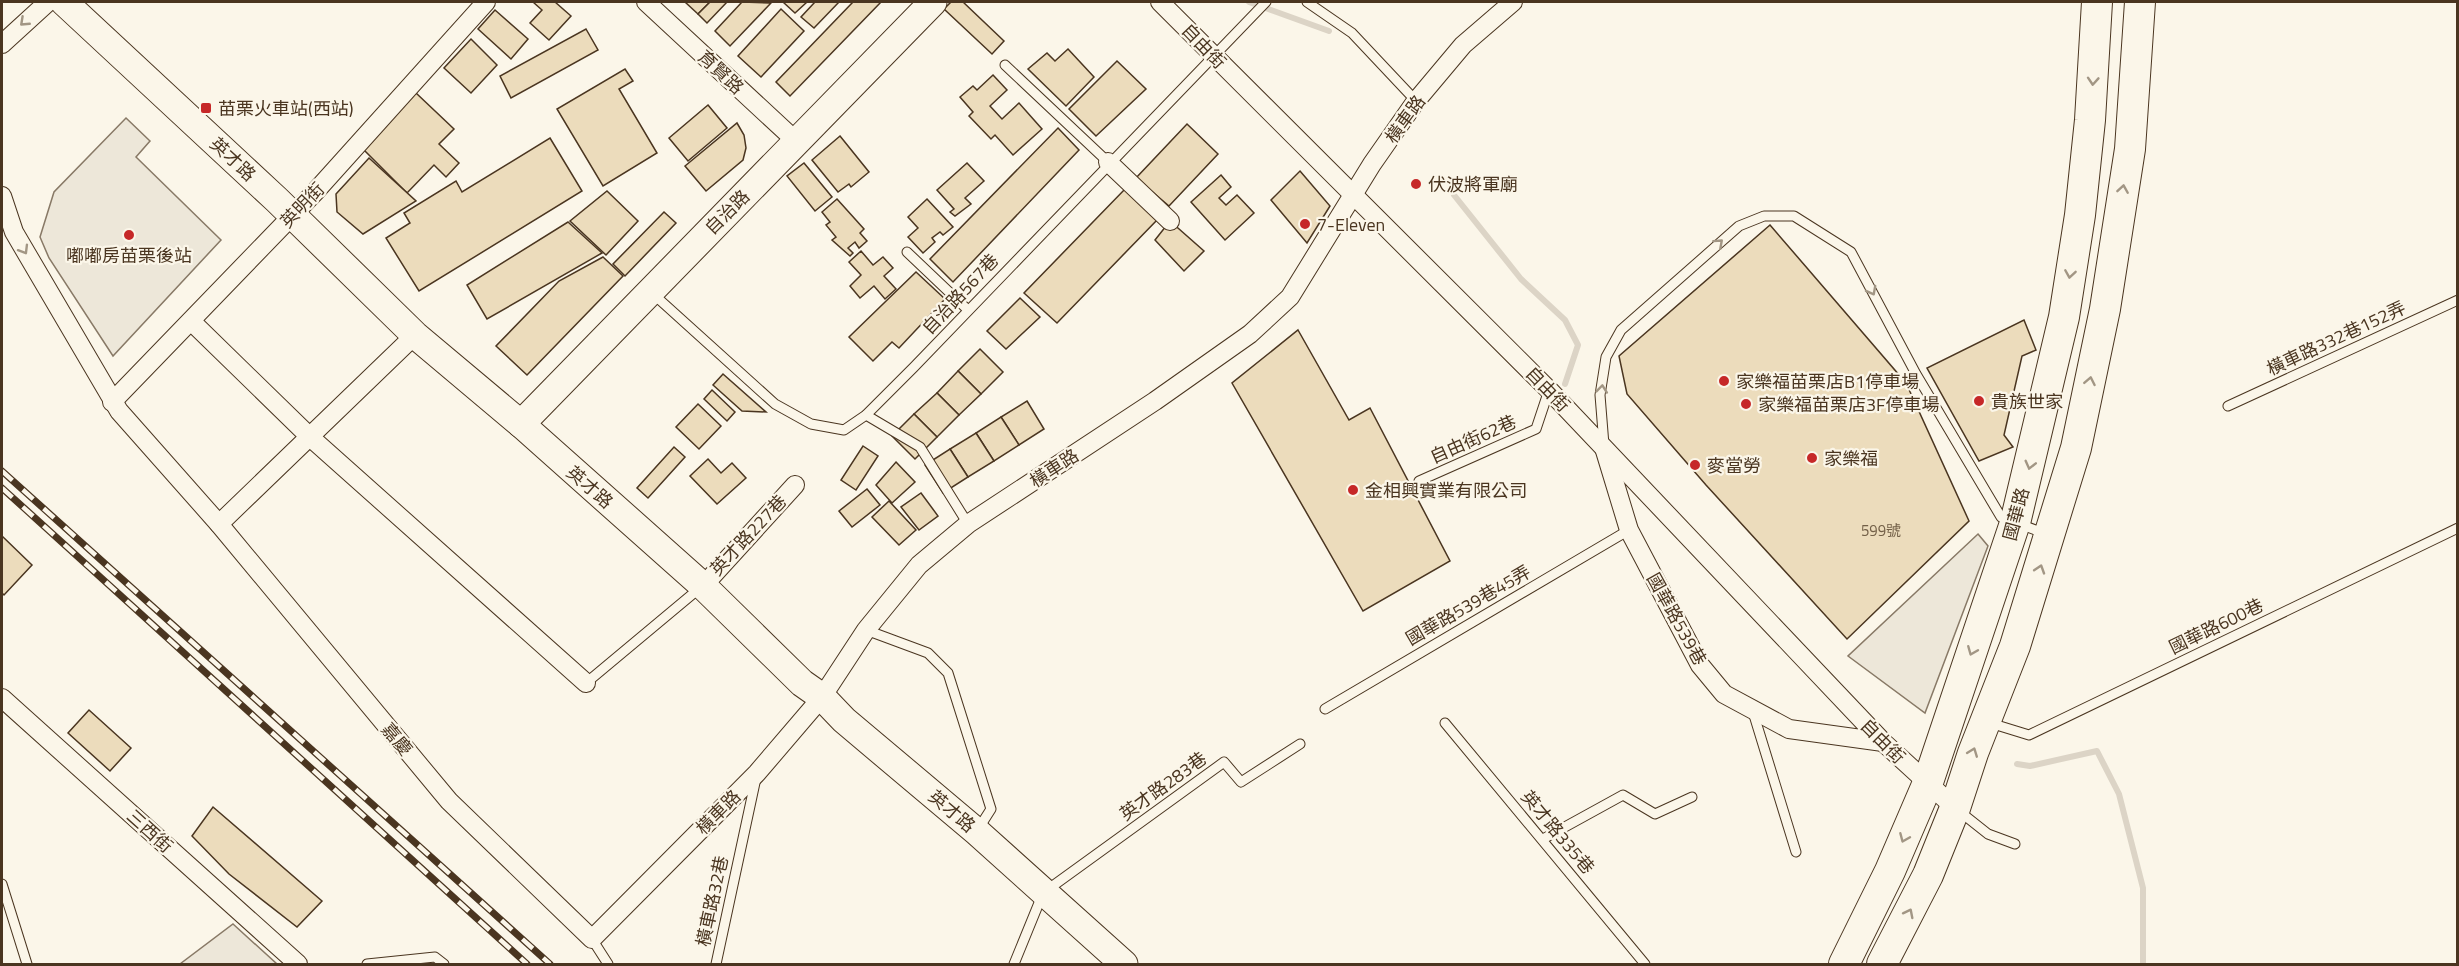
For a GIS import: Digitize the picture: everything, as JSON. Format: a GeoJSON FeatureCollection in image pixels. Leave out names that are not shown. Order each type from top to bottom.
{"type":"FeatureCollection","features":[{"type":"Feature","properties":{"kind":"main road","name":"國華路"},"geometry":{"type":"LineString","coordinates":[[1844,964],[1890,871],[1927,785],[2015,523],[2064,316],[2080,215],[2096,38],[2097,2]]}},
{"type":"Feature","properties":{"kind":"main road"},"geometry":{"type":"LineString","coordinates":[[1882,964],[1928,875],[1955,808],[2015,646],[2051,536],[2076,448],[2105,309],[2130,149],[2140,2]]}},
{"type":"Feature","properties":{"kind":"main road"},"geometry":{"type":"LineString","coordinates":[[2096,38],[2137,40]]}},
{"type":"Feature","properties":{"kind":"street"},"geometry":{"type":"LineString","coordinates":[[2,44],[48,2]]}},
{"type":"Feature","properties":{"kind":"street","name":"英才路"},"geometry":{"type":"LineString","coordinates":[[64,2],[292,214],[415,335],[521,424],[703,586],[802,683],[822,697],[844,720],[977,832],[1043,894],[1124,964]]}},
{"type":"Feature","properties":{"kind":"street","name":"英明街"},"geometry":{"type":"LineString","coordinates":[[112,402],[292,214],[486,2]]}},
{"type":"Feature","properties":{"kind":"street","name":"育賢路"},"geometry":{"type":"LineString","coordinates":[[647,2],[797,142]]}},
{"type":"Feature","properties":{"kind":"street","name":"自治路"},"geometry":{"type":"LineString","coordinates":[[521,424],[933,2]]}},
{"type":"Feature","properties":{"kind":"street","name":"自由街"},"geometry":{"type":"LineString","coordinates":[[1161,2],[1213,57],[1354,192],[1549,390],[1884,742],[1927,785],[1955,808]]}},
{"type":"Feature","properties":{"kind":"street","name":"橫車路"},"geometry":{"type":"LineString","coordinates":[[592,939],[757,773],[822,697],[866,630],[919,566],[969,524],[1155,401],[1250,334],[1290,297],[1326,242],[1354,192],[1416,101],[1463,45],[1513,2]]}},
{"type":"Feature","properties":{"kind":"street"},"geometry":{"type":"LineString","coordinates":[[1108,162],[1170,222]]}},
{"type":"Feature","properties":{"kind":"street","name":"嘉慶"},"geometry":{"type":"LineString","coordinates":[[2,196],[14,232],[112,402],[219,524],[449,801],[592,939]]}},
{"type":"Feature","properties":{"kind":"street"},"geometry":{"type":"LineString","coordinates":[[191,321],[310,437],[586,683]]}},
{"type":"Feature","properties":{"kind":"street"},"geometry":{"type":"LineString","coordinates":[[219,524],[415,335]]}},
{"type":"Feature","properties":{"kind":"street","name":"國華路539巷"},"geometry":{"type":"LineString","coordinates":[[1604,448],[1629,530],[1700,665],[1724,694],[1753,712],[1789,729],[1884,742]]}},
{"type":"Feature","properties":{"kind":"street","name":"英才路227巷"},"geometry":{"type":"LineString","coordinates":[[703,586],[795,485]]}},
{"type":"Feature","properties":{"kind":"street","name":"三西街"},"geometry":{"type":"LineString","coordinates":[[2,698],[298,964]]}},
{"type":"Feature","properties":{"kind":"lane","name":"自治路567巷"},"geometry":{"type":"LineString","coordinates":[[649,291],[775,404],[811,424],[844,430],[866,415],[1108,162],[1266,2]]}},
{"type":"Feature","properties":{"kind":"lane"},"geometry":{"type":"LineString","coordinates":[[1307,2],[1352,33],[1416,101]]}},
{"type":"Feature","properties":{"kind":"lane"},"geometry":{"type":"LineString","coordinates":[[1005,65],[1108,162]]}},
{"type":"Feature","properties":{"kind":"lane"},"geometry":{"type":"LineString","coordinates":[[1604,448],[1600,395],[1606,357],[1621,330],[1739,226],[1764,216],[1794,216],[1851,252],[1916,374],[2001,517],[2051,536]]}},
{"type":"Feature","properties":{"kind":"lane"},"geometry":{"type":"LineString","coordinates":[[907,252],[968,310]]}},
{"type":"Feature","properties":{"kind":"lane","name":"橫車路332巷152弄"},"geometry":{"type":"LineString","coordinates":[[2228,406],[2457,300]]}},
{"type":"Feature","properties":{"kind":"lane","name":"自由街62巷"},"geometry":{"type":"LineString","coordinates":[[1419,481],[1536,429],[1549,390]]}},
{"type":"Feature","properties":{"kind":"lane"},"geometry":{"type":"LineString","coordinates":[[866,415],[920,447],[969,524]]}},
{"type":"Feature","properties":{"kind":"lane","name":"國華路600巷"},"geometry":{"type":"LineString","coordinates":[[1986,722],[2029,735],[2457,528]]}},
{"type":"Feature","properties":{"kind":"lane","name":"國華路539巷45弄"},"geometry":{"type":"LineString","coordinates":[[1325,709],[1629,530]]}},
{"type":"Feature","properties":{"kind":"lane"},"geometry":{"type":"LineString","coordinates":[[586,683],[703,586]]}},
{"type":"Feature","properties":{"kind":"lane"},"geometry":{"type":"LineString","coordinates":[[866,630],[928,654],[948,673],[991,809],[977,832]]}},
{"type":"Feature","properties":{"kind":"lane"},"geometry":{"type":"LineString","coordinates":[[1753,712],[1796,852]]}},
{"type":"Feature","properties":{"kind":"lane","name":"英才路335巷"},"geometry":{"type":"LineString","coordinates":[[1445,723],[1645,964]]}},
{"type":"Feature","properties":{"kind":"lane","name":"英才路283巷"},"geometry":{"type":"LineString","coordinates":[[1043,894],[1224,762],[1241,782],[1300,744]]}},
{"type":"Feature","properties":{"kind":"lane","name":"橫車路32巷"},"geometry":{"type":"LineString","coordinates":[[716,964],[757,773]]}},
{"type":"Feature","properties":{"kind":"lane"},"geometry":{"type":"LineString","coordinates":[[1543,839],[1623,795],[1655,814],[1692,797]]}},
{"type":"Feature","properties":{"kind":"lane"},"geometry":{"type":"LineString","coordinates":[[1955,808],[1988,834],[2015,844]]}},
{"type":"Feature","properties":{"kind":"lane"},"geometry":{"type":"LineString","coordinates":[[2,884],[27,964]]}},
{"type":"Feature","properties":{"kind":"lane"},"geometry":{"type":"LineString","coordinates":[[1014,964],[1043,894]]}},
{"type":"Feature","properties":{"kind":"lane"},"geometry":{"type":"LineString","coordinates":[[592,939],[608,964]]}},
{"type":"Feature","properties":{"kind":"lane"},"geometry":{"type":"LineString","coordinates":[[367,964],[435,957],[444,964]]}},
{"type":"Feature","properties":{"kind":"shaded area","name":"嘟嘟房苗栗後站"},"geometry":{"type":"Polygon","coordinates":[[[126,118],[150,141],[136,157],[221,240],[113,356],[49,258],[40,237],[54,192],[126,118]]]}},
{"type":"Feature","properties":{"kind":"shaded area"},"geometry":{"type":"Polygon","coordinates":[[[1978,534],[1988,546],[1925,713],[1848,656],[1978,534]]]}},
{"type":"Feature","properties":{"kind":"shaded area"},"geometry":{"type":"Polygon","coordinates":[[[233,924],[277,964],[180,964],[233,924]]]}},
{"type":"Feature","properties":{"kind":"building"},"geometry":{"type":"Polygon","coordinates":[[[533,2],[555,2],[571,16],[549,40],[530,23],[542,10],[533,2]]]}},
{"type":"Feature","properties":{"kind":"building"},"geometry":{"type":"Polygon","coordinates":[[[685,2],[710,2],[698,14],[685,2]]]}},
{"type":"Feature","properties":{"kind":"building"},"geometry":{"type":"Polygon","coordinates":[[[710,2],[727,2],[707,23],[698,14],[710,2]]]}},
{"type":"Feature","properties":{"kind":"building"},"geometry":{"type":"Polygon","coordinates":[[[742,2],[771,3],[730,46],[715,31],[742,2]]]}},
{"type":"Feature","properties":{"kind":"building"},"geometry":{"type":"Polygon","coordinates":[[[783,2],[807,2],[795,13],[783,2]]]}},
{"type":"Feature","properties":{"kind":"building"},"geometry":{"type":"Polygon","coordinates":[[[815,2],[839,2],[814,28],[801,17],[815,2]]]}},
{"type":"Feature","properties":{"kind":"building"},"geometry":{"type":"Polygon","coordinates":[[[853,2],[881,2],[790,96],[776,82],[853,2]]]}},
{"type":"Feature","properties":{"kind":"building"},"geometry":{"type":"Polygon","coordinates":[[[951,2],[963,2],[1004,41],[992,54],[944,9],[951,2]]]}},
{"type":"Feature","properties":{"kind":"building"},"geometry":{"type":"Polygon","coordinates":[[[781,9],[804,31],[761,77],[738,56],[781,9]]]}},
{"type":"Feature","properties":{"kind":"building"},"geometry":{"type":"Polygon","coordinates":[[[495,10],[528,39],[511,59],[478,29],[495,10]]]}},
{"type":"Feature","properties":{"kind":"building"},"geometry":{"type":"Polygon","coordinates":[[[586,29],[598,50],[511,98],[500,76],[586,29]]]}},
{"type":"Feature","properties":{"kind":"building"},"geometry":{"type":"Polygon","coordinates":[[[471,39],[497,65],[471,93],[444,68],[471,39]]]}},
{"type":"Feature","properties":{"kind":"building"},"geometry":{"type":"Polygon","coordinates":[[[1068,49],[1094,77],[1066,106],[1028,69],[1047,53],[1055,61],[1068,49]]]}},
{"type":"Feature","properties":{"kind":"building"},"geometry":{"type":"Polygon","coordinates":[[[1117,61],[1146,89],[1096,136],[1069,109],[1117,61]]]}},
{"type":"Feature","properties":{"kind":"building"},"geometry":{"type":"Polygon","coordinates":[[[625,69],[633,81],[619,89],[657,153],[603,186],[557,109],[625,69]]]}},
{"type":"Feature","properties":{"kind":"building"},"geometry":{"type":"Polygon","coordinates":[[[993,75],[1007,90],[990,106],[1002,119],[1019,103],[1042,129],[1013,155],[995,135],[991,139],[969,116],[973,112],[960,97],[973,86],[977,90],[993,75]]]}},
{"type":"Feature","properties":{"kind":"building"},"geometry":{"type":"Polygon","coordinates":[[[416,93],[454,129],[439,144],[459,163],[446,177],[434,165],[407,193],[362,148],[416,93]]]}},
{"type":"Feature","properties":{"kind":"building"},"geometry":{"type":"Polygon","coordinates":[[[708,105],[727,128],[688,161],[669,138],[708,105]]]}},
{"type":"Feature","properties":{"kind":"building"},"geometry":{"type":"Polygon","coordinates":[[[737,123],[744,135],[746,148],[743,160],[706,191],[685,166],[737,123]]]}},
{"type":"Feature","properties":{"kind":"building"},"geometry":{"type":"Polygon","coordinates":[[[1187,124],[1218,154],[1169,206],[1136,178],[1187,124]]]}},
{"type":"Feature","properties":{"kind":"building"},"geometry":{"type":"Polygon","coordinates":[[[1058,128],[1079,150],[953,282],[930,259],[1058,128]]]}},
{"type":"Feature","properties":{"kind":"building"},"geometry":{"type":"Polygon","coordinates":[[[840,136],[869,172],[851,187],[849,184],[838,192],[812,160],[840,136]]]}},
{"type":"Feature","properties":{"kind":"building"},"geometry":{"type":"Polygon","coordinates":[[[550,138],[582,191],[419,291],[386,238],[410,223],[404,213],[456,181],[462,192],[550,138]]]}},
{"type":"Feature","properties":{"kind":"building"},"geometry":{"type":"Polygon","coordinates":[[[369,158],[416,201],[363,234],[337,212],[336,194],[369,158]]]}},
{"type":"Feature","properties":{"kind":"building"},"geometry":{"type":"Polygon","coordinates":[[[804,163],[832,197],[815,211],[787,176],[804,163]]]}},
{"type":"Feature","properties":{"kind":"building"},"geometry":{"type":"Polygon","coordinates":[[[967,163],[984,181],[965,198],[971,204],[955,216],[950,212],[954,209],[937,190],[967,163]]]}},
{"type":"Feature","properties":{"kind":"building","name":"7-Eleven"},"geometry":{"type":"Polygon","coordinates":[[[1300,171],[1330,206],[1307,243],[1271,200],[1300,171]]]}},
{"type":"Feature","properties":{"kind":"building"},"geometry":{"type":"Polygon","coordinates":[[[1221,175],[1231,187],[1219,198],[1226,205],[1237,195],[1254,213],[1225,240],[1191,202],[1221,175]]]}},
{"type":"Feature","properties":{"kind":"building"},"geometry":{"type":"Polygon","coordinates":[[[1125,189],[1157,220],[1057,323],[1024,293],[1125,189]]]}},
{"type":"Feature","properties":{"kind":"building"},"geometry":{"type":"Polygon","coordinates":[[[607,191],[638,221],[606,255],[570,221],[607,191]]]}},
{"type":"Feature","properties":{"kind":"building"},"geometry":{"type":"Polygon","coordinates":[[[837,199],[864,229],[860,233],[867,241],[859,248],[855,242],[848,248],[853,253],[850,256],[832,240],[836,237],[826,225],[830,222],[822,212],[837,199]]]}},
{"type":"Feature","properties":{"kind":"building"},"geometry":{"type":"Polygon","coordinates":[[[927,199],[953,227],[943,235],[940,232],[932,238],[935,242],[923,253],[908,237],[918,228],[908,217],[927,199]]]}},
{"type":"Feature","properties":{"kind":"building"},"geometry":{"type":"Polygon","coordinates":[[[664,212],[676,223],[625,276],[613,264],[664,212]]]}},
{"type":"Feature","properties":{"kind":"building"},"geometry":{"type":"Polygon","coordinates":[[[1170,221],[1204,251],[1184,271],[1155,240],[1170,221]]]}},
{"type":"Feature","properties":{"kind":"building"},"geometry":{"type":"Polygon","coordinates":[[[568,222],[602,253],[487,319],[467,285],[568,222]]]}},
{"type":"Feature","properties":{"kind":"building","name":"家樂福"},"geometry":{"type":"Polygon","coordinates":[[[1770,225],[1906,383],[1969,521],[1847,639],[1706,485],[1627,394],[1619,356],[1770,225]]]}},
{"type":"Feature","properties":{"kind":"building"},"geometry":{"type":"Polygon","coordinates":[[[861,251],[873,265],[883,257],[893,268],[884,276],[896,289],[885,299],[874,286],[860,298],[850,286],[861,275],[849,262],[861,251]]]}},
{"type":"Feature","properties":{"kind":"building"},"geometry":{"type":"Polygon","coordinates":[[[603,257],[623,276],[527,375],[496,346],[559,281],[603,257]]]}},
{"type":"Feature","properties":{"kind":"building"},"geometry":{"type":"Polygon","coordinates":[[[916,272],[945,299],[899,348],[892,342],[873,361],[849,337],[916,272]]]}},
{"type":"Feature","properties":{"kind":"building"},"geometry":{"type":"Polygon","coordinates":[[[1020,298],[1040,317],[1006,349],[987,331],[1020,298]]]}},
{"type":"Feature","properties":{"kind":"building","name":"貴族世家"},"geometry":{"type":"Polygon","coordinates":[[[2024,320],[2036,350],[2022,356],[2004,435],[2013,447],[1979,461],[1927,368],[2024,320]]]}},
{"type":"Feature","properties":{"kind":"building","name":"金相興實業有限公司"},"geometry":{"type":"Polygon","coordinates":[[[1298,330],[1349,420],[1370,408],[1450,561],[1363,611],[1232,383],[1298,330]]]}},
{"type":"Feature","properties":{"kind":"building"},"geometry":{"type":"Polygon","coordinates":[[[980,349],[1003,372],[981,394],[958,371],[980,349]]]}},
{"type":"Feature","properties":{"kind":"building"},"geometry":{"type":"Polygon","coordinates":[[[958,371],[981,394],[959,415],[937,393],[958,371]]]}},
{"type":"Feature","properties":{"kind":"building"},"geometry":{"type":"Polygon","coordinates":[[[723,374],[766,412],[742,411],[713,385],[723,374]]]}},
{"type":"Feature","properties":{"kind":"building"},"geometry":{"type":"Polygon","coordinates":[[[712,390],[735,412],[727,421],[704,399],[712,390]]]}},
{"type":"Feature","properties":{"kind":"building"},"geometry":{"type":"Polygon","coordinates":[[[937,393],[959,415],[937,437],[914,414],[937,393]]]}},
{"type":"Feature","properties":{"kind":"building"},"geometry":{"type":"Polygon","coordinates":[[[1027,401],[1044,429],[1019,445],[1001,417],[1027,401]]]}},
{"type":"Feature","properties":{"kind":"building"},"geometry":{"type":"Polygon","coordinates":[[[698,404],[721,426],[699,449],[676,427],[698,404]]]}},
{"type":"Feature","properties":{"kind":"building"},"geometry":{"type":"Polygon","coordinates":[[[914,414],[937,437],[915,459],[892,436],[914,414]]]}},
{"type":"Feature","properties":{"kind":"building"},"geometry":{"type":"Polygon","coordinates":[[[1001,417],[1019,445],[994,461],[976,433],[1001,417]]]}},
{"type":"Feature","properties":{"kind":"building"},"geometry":{"type":"Polygon","coordinates":[[[976,433],[994,461],[968,477],[950,449],[976,433]]]}},
{"type":"Feature","properties":{"kind":"building"},"geometry":{"type":"Polygon","coordinates":[[[863,446],[878,456],[856,490],[841,480],[863,446]]]}},
{"type":"Feature","properties":{"kind":"building"},"geometry":{"type":"Polygon","coordinates":[[[674,447],[685,457],[648,498],[637,488],[674,447]]]}},
{"type":"Feature","properties":{"kind":"building"},"geometry":{"type":"Polygon","coordinates":[[[950,449],[968,477],[943,493],[925,465],[950,449]]]}},
{"type":"Feature","properties":{"kind":"building"},"geometry":{"type":"Polygon","coordinates":[[[708,459],[721,473],[732,463],[746,478],[717,504],[690,476],[708,459]]]}},
{"type":"Feature","properties":{"kind":"building"},"geometry":{"type":"Polygon","coordinates":[[[896,462],[915,482],[892,503],[876,485],[896,462]]]}},
{"type":"Feature","properties":{"kind":"building"},"geometry":{"type":"Polygon","coordinates":[[[867,489],[880,505],[852,527],[839,511],[867,489]]]}},
{"type":"Feature","properties":{"kind":"building"},"geometry":{"type":"Polygon","coordinates":[[[921,493],[938,516],[919,530],[901,507],[921,493]]]}},
{"type":"Feature","properties":{"kind":"building"},"geometry":{"type":"Polygon","coordinates":[[[889,501],[916,530],[899,545],[872,517],[889,501]]]}},
{"type":"Feature","properties":{"kind":"building"},"geometry":{"type":"Polygon","coordinates":[[[2,536],[32,565],[4,595],[2,593],[2,536]]]}},
{"type":"Feature","properties":{"kind":"building"},"geometry":{"type":"Polygon","coordinates":[[[89,710],[131,748],[110,771],[68,733],[89,710]]]}},
{"type":"Feature","properties":{"kind":"building"},"geometry":{"type":"Polygon","coordinates":[[[213,807],[322,901],[297,927],[229,874],[192,836],[213,807]]]}},
{"type":"Feature","properties":{"kind":"waterway"},"geometry":{"type":"LineString","coordinates":[[1249,2],[1329,31]]}},
{"type":"Feature","properties":{"kind":"waterway"},"geometry":{"type":"LineString","coordinates":[[1454,195],[1521,279],[1565,320],[1578,345],[1565,384]]}},
{"type":"Feature","properties":{"kind":"waterway"},"geometry":{"type":"LineString","coordinates":[[2017,764],[2030,766],[2097,751],[2119,794],[2143,888],[2143,964]]}},
{"type":"Feature","properties":{"kind":"railway"},"geometry":{"type":"LineString","coordinates":[[2,471],[550,964]]}},
{"type":"Feature","properties":{"kind":"railway"},"geometry":{"type":"LineString","coordinates":[[2,488],[527,964]]}},
{"type":"Feature","properties":{"kind":"place","name":"苗栗火車站(西站)"},"geometry":{"type":"Point","coordinates":[206,108]}},
{"type":"Feature","properties":{"kind":"place","name":"伏波將軍廟"},"geometry":{"type":"Point","coordinates":[1416,184]}},
{"type":"Feature","properties":{"kind":"place","name":"7-Eleven"},"geometry":{"type":"Point","coordinates":[1305,224]}},
{"type":"Feature","properties":{"kind":"place","name":"嘟嘟房苗栗後站"},"geometry":{"type":"Point","coordinates":[129,235]}},
{"type":"Feature","properties":{"kind":"place","name":"家樂福苗栗店B1停車場"},"geometry":{"type":"Point","coordinates":[1724,381]}},
{"type":"Feature","properties":{"kind":"place","name":"貴族世家"},"geometry":{"type":"Point","coordinates":[1979,401]}},
{"type":"Feature","properties":{"kind":"place","name":"家樂福苗栗店3F停車場"},"geometry":{"type":"Point","coordinates":[1746,404]}},
{"type":"Feature","properties":{"kind":"place","name":"家樂福"},"geometry":{"type":"Point","coordinates":[1812,458]}},
{"type":"Feature","properties":{"kind":"place","name":"麥當勞"},"geometry":{"type":"Point","coordinates":[1695,465]}},
{"type":"Feature","properties":{"kind":"place","name":"金相興實業有限公司"},"geometry":{"type":"Point","coordinates":[1353,490]}}]}
